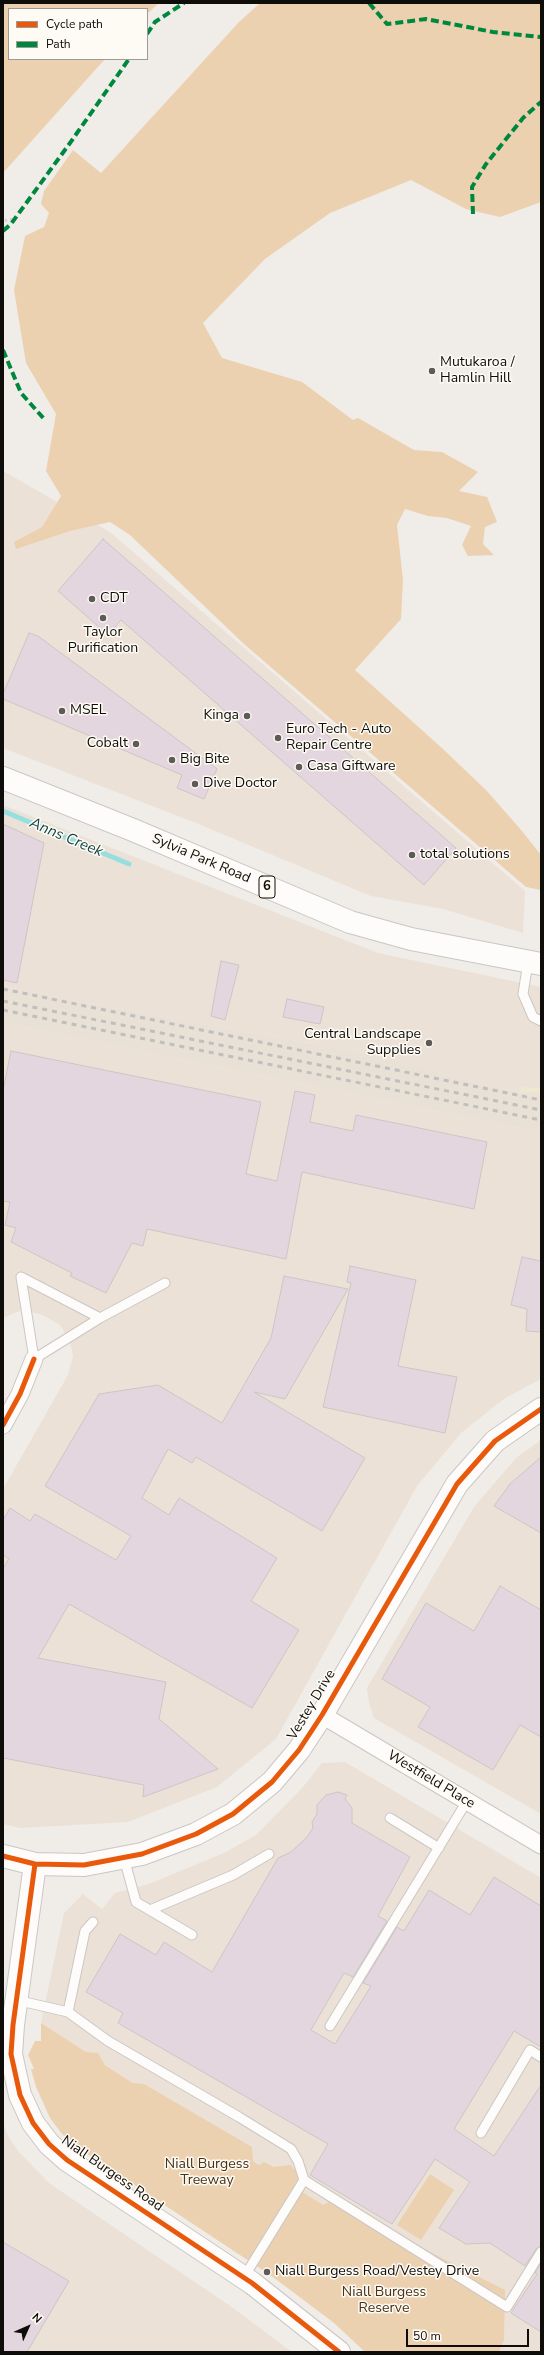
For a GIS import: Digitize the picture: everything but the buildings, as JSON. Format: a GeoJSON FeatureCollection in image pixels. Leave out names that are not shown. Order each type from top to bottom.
{"type":"FeatureCollection","features":[{"type":"Feature","properties":{"kind":"street","name":"Sylvia Park Road"},"geometry":{"type":"LineString","coordinates":[[3,778],[133,830],[350,922],[411,939],[534,963]]}},
{"type":"Feature","properties":{"kind":"street"},"geometry":{"type":"LineString","coordinates":[[3,1425],[20,1394],[34,1359]]}},
{"type":"Feature","properties":{"kind":"street","name":"Vestey Drive"},"geometry":{"type":"LineString","coordinates":[[3,1856],[35,1864],[84,1865],[142,1854],[196,1834],[232,1814],[272,1782],[300,1750],[322,1715],[457,1484],[495,1441],[541,1409]]}},
{"type":"Feature","properties":{"kind":"street","name":"Westfield Place"},"geometry":{"type":"LineString","coordinates":[[322,1715],[541,1845]]}},
{"type":"Feature","properties":{"kind":"street","name":"Niall Burgess Road"},"geometry":{"type":"LineString","coordinates":[[35,1864],[11,2047],[13,2072],[22,2104],[43,2137],[58,2152],[80,2169],[244,2278],[280,2304],[339,2352]]}},
{"type":"Feature","properties":{"kind":"lane"},"geometry":{"type":"LineString","coordinates":[[534,963],[523,994],[533,1017],[541,1022]]}},
{"type":"Feature","properties":{"kind":"lane"},"geometry":{"type":"LineString","coordinates":[[100,1318],[21,1277],[34,1359],[100,1318],[165,1283]]}},
{"type":"Feature","properties":{"kind":"lane"},"geometry":{"type":"LineString","coordinates":[[330,2026],[467,1801]]}},
{"type":"Feature","properties":{"kind":"lane"},"geometry":{"type":"LineString","coordinates":[[390,1818],[439,1848]]}},
{"type":"Feature","properties":{"kind":"lane"},"geometry":{"type":"LineString","coordinates":[[150,1910],[233,1875],[269,1854]]}},
{"type":"Feature","properties":{"kind":"lane"},"geometry":{"type":"LineString","coordinates":[[124,1858],[136,1902],[192,1936]]}},
{"type":"Feature","properties":{"kind":"lane"},"geometry":{"type":"LineString","coordinates":[[68,2012],[84,1931],[93,1922]]}},
{"type":"Feature","properties":{"kind":"lane"},"geometry":{"type":"LineString","coordinates":[[16,2000],[68,2012],[108,2041],[291,2149],[298,2161],[304,2180],[507,2307],[541,2252]]}},
{"type":"Feature","properties":{"kind":"lane"},"geometry":{"type":"LineString","coordinates":[[481,2133],[530,2050],[541,2057]]}},
{"type":"Feature","properties":{"kind":"lane"},"geometry":{"type":"LineString","coordinates":[[244,2278],[304,2180]]}},
{"type":"Feature","properties":{"kind":"path"},"geometry":{"type":"LineString","coordinates":[[6,228],[6,220],[14,219]]}},
{"type":"Feature","properties":{"kind":"shaded area"},"geometry":{"type":"Polygon","coordinates":[[[3,471],[110,532],[525,891],[523,933],[443,909],[371,896],[196,823],[3,748],[3,471]]]}},
{"type":"Feature","properties":{"kind":"shaded area"},"geometry":{"type":"Polygon","coordinates":[[[3,805],[378,953],[541,987],[541,1098],[451,1076],[395,1059],[60,998],[3,986],[3,805]]]}},
{"type":"Feature","properties":{"kind":"shaded area"},"geometry":{"type":"Polygon","coordinates":[[[3,986],[60,998],[395,1059],[451,1076],[541,1098],[541,1132],[3,1023],[3,986]]]}},
{"type":"Feature","properties":{"kind":"shaded area"},"geometry":{"type":"Polygon","coordinates":[[[3,1023],[541,1132],[541,1379],[505,1398],[461,1433],[417,1486],[276,1739],[217,1787],[128,1822],[20,1828],[3,1824],[3,1489],[68,1375],[73,1356],[70,1342],[60,1325],[43,1315],[22,1310],[3,1318],[3,1023]]]}},
{"type":"Feature","properties":{"kind":"shaded area"},"geometry":{"type":"Polygon","coordinates":[[[541,1440],[541,1814],[374,1718],[369,1703],[367,1688],[474,1507],[516,1458],[541,1440]]]}},
{"type":"Feature","properties":{"kind":"shaded area"},"geometry":{"type":"Polygon","coordinates":[[[345,1762],[541,1878],[541,2352],[480,2352],[280,2178],[41,2023],[64,1913],[83,1894],[102,1909],[115,1893],[149,1884],[226,1852],[256,1835],[303,1787],[322,1763],[345,1762]]]}},
{"type":"Feature","properties":{"kind":"shaded area"},"geometry":{"type":"Polygon","coordinates":[[[3,2122],[7,2134],[18,2151],[49,2183],[233,2308],[292,2352],[3,2352],[3,2122]]]}},
{"type":"Feature","properties":{"kind":"green space"},"geometry":{"type":"Polygon","coordinates":[[[3,3],[159,3],[148,13],[148,8],[8,8],[8,60],[104,60],[3,173],[3,3]]]}},
{"type":"Feature","properties":{"kind":"green space"},"geometry":{"type":"Polygon","coordinates":[[[541,3],[541,202],[500,217],[466,209],[411,180],[330,213],[265,259],[203,323],[222,358],[302,382],[353,420],[358,418],[414,450],[442,452],[478,472],[459,491],[487,497],[497,522],[485,527],[483,544],[494,555],[468,556],[462,545],[471,526],[447,518],[428,516],[405,509],[397,525],[403,580],[401,619],[355,670],[443,749],[487,791],[522,831],[541,855],[541,890],[526,887],[244,644],[130,535],[110,522],[70,531],[16,549],[14,542],[42,527],[61,496],[46,471],[56,414],[26,363],[14,290],[25,236],[44,227],[49,213],[41,204],[44,191],[73,150],[101,173],[239,22],[259,4],[541,3]]]}},
{"type":"Feature","properties":{"kind":"green space","name":"Niall Burgess Reserve"},"geometry":{"type":"Polygon","coordinates":[[[41,2023],[86,2052],[98,2053],[105,2065],[133,2083],[144,2084],[252,2147],[253,2161],[259,2165],[264,2162],[273,2167],[291,2165],[299,2176],[294,2187],[323,2205],[338,2197],[430,2252],[505,2290],[504,2340],[499,2352],[365,2352],[334,2323],[273,2277],[77,2147],[62,2134],[50,2118],[36,2087],[31,2069],[34,2069],[28,2055],[35,2041],[41,2041],[41,2023]]]}},
{"type":"Feature","properties":{"kind":"green space"},"geometry":{"type":"Polygon","coordinates":[[[430,2174],[454,2190],[421,2240],[397,2225],[430,2174]]]}},
{"type":"Feature","properties":{"kind":"sand"},"geometry":{"type":"Polygon","coordinates":[[[521,1087],[541,1088],[541,1093],[520,1092],[521,1087]]]}},
{"type":"Feature","properties":{"kind":"waterway","name":"Anns Creek"},"geometry":{"type":"LineString","coordinates":[[3,811],[129,864]]}},
{"type":"Feature","properties":{"kind":"railway"},"geometry":{"type":"LineString","coordinates":[[3,989],[541,1100]]}},
{"type":"Feature","properties":{"kind":"railway"},"geometry":{"type":"LineString","coordinates":[[3,1001],[541,1110]]}},
{"type":"Feature","properties":{"kind":"railway"},"geometry":{"type":"LineString","coordinates":[[3,1010],[541,1120]]}},
{"type":"Feature","properties":{"kind":"marked path"},"geometry":{"type":"LineString","coordinates":[[148,32],[155,22],[184,3]]}},
{"type":"Feature","properties":{"kind":"marked path"},"geometry":{"type":"LineString","coordinates":[[369,3],[387,24],[426,19],[493,32],[541,37]]}},
{"type":"Feature","properties":{"kind":"marked path"},"geometry":{"type":"LineString","coordinates":[[3,231],[11,224],[128,60]]}},
{"type":"Feature","properties":{"kind":"marked path"},"geometry":{"type":"LineString","coordinates":[[473,214],[472,187],[486,164],[523,118],[541,102]]}},
{"type":"Feature","properties":{"kind":"marked path"},"geometry":{"type":"LineString","coordinates":[[3,350],[21,393],[45,420]]}},
{"type":"Feature","properties":{"kind":"cycle path"},"geometry":{"type":"LineString","coordinates":[[3,1425],[20,1394],[34,1359]]}},
{"type":"Feature","properties":{"kind":"cycle path"},"geometry":{"type":"LineString","coordinates":[[3,1856],[35,1864],[84,1865],[142,1854],[196,1834],[233,1814],[272,1782],[299,1750],[322,1715],[457,1484],[495,1441],[541,1409]]}},
{"type":"Feature","properties":{"kind":"cycle path"},"geometry":{"type":"LineString","coordinates":[[35,1864],[13,2025],[11,2054],[20,2095],[33,2123],[49,2144],[67,2160],[252,2283],[339,2352]]}},
{"type":"Feature","properties":{"kind":"place","name":"Mutukaroa / Hamlin Hill"},"geometry":{"type":"Point","coordinates":[432,371]}},
{"type":"Feature","properties":{"kind":"place","name":"CDT"},"geometry":{"type":"Point","coordinates":[92,599]}},
{"type":"Feature","properties":{"kind":"place","name":"Taylor Purification"},"geometry":{"type":"Point","coordinates":[103,618]}},
{"type":"Feature","properties":{"kind":"place","name":"MSEL"},"geometry":{"type":"Point","coordinates":[62,711]}},
{"type":"Feature","properties":{"kind":"place","name":"Kinga"},"geometry":{"type":"Point","coordinates":[247,716]}},
{"type":"Feature","properties":{"kind":"place","name":"Euro Tech - Auto Repair Centre"},"geometry":{"type":"Point","coordinates":[278,738]}},
{"type":"Feature","properties":{"kind":"place","name":"Cobalt"},"geometry":{"type":"Point","coordinates":[136,744]}},
{"type":"Feature","properties":{"kind":"place","name":"Big Bite"},"geometry":{"type":"Point","coordinates":[172,760]}},
{"type":"Feature","properties":{"kind":"place","name":"Casa Giftware"},"geometry":{"type":"Point","coordinates":[299,767]}},
{"type":"Feature","properties":{"kind":"place","name":"Dive Doctor"},"geometry":{"type":"Point","coordinates":[195,784]}},
{"type":"Feature","properties":{"kind":"place","name":"total solutions"},"geometry":{"type":"Point","coordinates":[412,855]}},
{"type":"Feature","properties":{"kind":"place","name":"Central Landscape Supplies"},"geometry":{"type":"Point","coordinates":[429,1043]}},
{"type":"Feature","properties":{"kind":"place","name":"Niall Burgess Road/Vestey Drive"},"geometry":{"type":"Point","coordinates":[267,2272]}},
{"type":"Feature","properties":{"kind":"park label","name":"Niall Burgess Treeway"},"geometry":{"type":"Point","coordinates":[207,2174]}}]}
